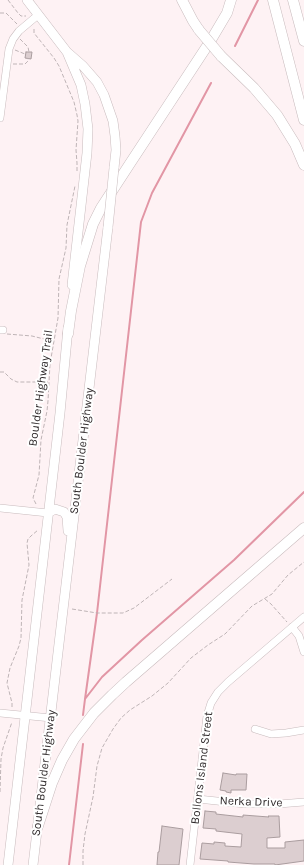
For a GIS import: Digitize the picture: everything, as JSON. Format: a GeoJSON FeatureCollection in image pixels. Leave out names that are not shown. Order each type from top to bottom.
{"type":"FeatureCollection","features":[{"type":"Feature","properties":{"kind":"highway"},"geometry":{"type":"LineString","coordinates":[[182,0],[199,30],[221,56],[254,88],[277,115],[292,138],[304,165]]}},
{"type":"Feature","properties":{"kind":"highway"},"geometry":{"type":"LineString","coordinates":[[68,334],[72,304],[80,266],[93,224],[101,208],[211,40],[227,13],[232,0]]}},
{"type":"Feature","properties":{"kind":"highway"},"geometry":{"type":"LineString","coordinates":[[273,0],[304,120]]}},
{"type":"Feature","properties":{"kind":"highway"},"geometry":{"type":"LineString","coordinates":[[293,0],[304,41]]}},
{"type":"Feature","properties":{"kind":"highway"},"geometry":{"type":"LineString","coordinates":[[297,0],[304,22]]}},
{"type":"Feature","properties":{"kind":"highway"},"geometry":{"type":"LineString","coordinates":[[38,826],[52,783],[62,760],[74,739],[94,713],[126,682],[304,528]]}},
{"type":"Feature","properties":{"kind":"main road","name":"South Boulder Highway"},"geometry":{"type":"LineString","coordinates":[[27,0],[67,52],[83,66],[97,82],[104,95],[113,121],[116,150],[33,865]]}},
{"type":"Feature","properties":{"kind":"main road","name":"South Boulder Highway"},"geometry":{"type":"LineString","coordinates":[[8,865],[60,413],[73,273],[87,153],[88,129],[86,104],[81,85],[67,52]]}},
{"type":"Feature","properties":{"kind":"main road"},"geometry":{"type":"LineString","coordinates":[[48,513],[55,509],[64,512],[67,518],[69,534],[68,568]]}},
{"type":"Feature","properties":{"kind":"street"},"geometry":{"type":"LineString","coordinates":[[0,118],[9,49],[13,39],[19,31],[38,15]]}},
{"type":"Feature","properties":{"kind":"street"},"geometry":{"type":"LineString","coordinates":[[0,508],[48,513]]}},
{"type":"Feature","properties":{"kind":"street","name":"Bollons Island Street"},"geometry":{"type":"LineString","coordinates":[[190,865],[207,716],[211,702],[228,682],[304,617]]}},
{"type":"Feature","properties":{"kind":"street"},"geometry":{"type":"LineString","coordinates":[[292,627],[299,636],[304,652]]}},
{"type":"Feature","properties":{"kind":"street"},"geometry":{"type":"LineString","coordinates":[[0,713],[51,718]]}},
{"type":"Feature","properties":{"kind":"street"},"geometry":{"type":"LineString","coordinates":[[255,729],[271,734],[304,730]]}},
{"type":"Feature","properties":{"kind":"street","name":"Nerka Drive"},"geometry":{"type":"LineString","coordinates":[[198,799],[245,804],[304,802]]}},
{"type":"Feature","properties":{"kind":"path"},"geometry":{"type":"LineString","coordinates":[[8,0],[18,13],[21,16],[26,16],[34,26],[34,33],[59,66],[74,102],[78,121],[76,175]]}},
{"type":"Feature","properties":{"kind":"path"},"geometry":{"type":"LineString","coordinates":[[0,13],[6,13],[17,25]]}},
{"type":"Feature","properties":{"kind":"path"},"geometry":{"type":"LineString","coordinates":[[20,39],[28,47],[29,52]]}},
{"type":"Feature","properties":{"kind":"path"},"geometry":{"type":"LineString","coordinates":[[15,50],[25,54]]}},
{"type":"Feature","properties":{"kind":"path"},"geometry":{"type":"LineString","coordinates":[[13,64],[25,64],[28,61],[28,58]]}},
{"type":"Feature","properties":{"kind":"path","name":"Boulder Highway Trail"},"geometry":{"type":"LineString","coordinates":[[37,512],[36,504],[33,498],[39,475],[41,440],[47,411],[50,364],[58,318],[59,279],[66,248],[67,225],[75,185]]}},
{"type":"Feature","properties":{"kind":"path"},"geometry":{"type":"LineString","coordinates":[[2,330],[6,334],[54,339]]}},
{"type":"Feature","properties":{"kind":"path"},"geometry":{"type":"LineString","coordinates":[[0,372],[4,372],[11,379],[17,382],[49,382]]}},
{"type":"Feature","properties":{"kind":"path"},"geometry":{"type":"LineString","coordinates":[[0,792],[1,759],[3,748],[12,725],[12,703],[8,683],[10,668],[21,638],[22,600],[29,565],[26,543],[28,539],[39,529]]}},
{"type":"Feature","properties":{"kind":"path"},"geometry":{"type":"LineString","coordinates":[[83,865],[85,834],[97,766],[102,748],[112,729],[130,710],[168,684],[191,658],[224,634],[252,606],[272,594],[288,575],[304,562]]}},
{"type":"Feature","properties":{"kind":"path"},"geometry":{"type":"LineString","coordinates":[[63,608],[97,613],[123,613],[134,608],[172,579]]}},
{"type":"Feature","properties":{"kind":"path"},"geometry":{"type":"LineString","coordinates":[[265,599],[292,627]]}},
{"type":"Feature","properties":{"kind":"building"},"geometry":{"type":"Polygon","coordinates":[[[26,52],[32,52],[31,59],[25,58],[26,52]]]}},
{"type":"Feature","properties":{"kind":"building"},"geometry":{"type":"Polygon","coordinates":[[[223,773],[236,775],[247,774],[246,790],[231,790],[231,793],[220,790],[223,773]]]}},
{"type":"Feature","properties":{"kind":"building"},"geometry":{"type":"Polygon","coordinates":[[[205,811],[216,812],[216,814],[243,817],[243,815],[269,817],[268,816],[279,816],[280,837],[267,838],[267,848],[285,848],[285,842],[304,840],[304,861],[275,865],[200,859],[202,843],[225,843],[225,846],[241,847],[242,834],[203,828],[205,811]]]}},
{"type":"Feature","properties":{"kind":"building"},"geometry":{"type":"Polygon","coordinates":[[[162,826],[183,829],[179,865],[157,865],[162,826]]]}},
{"type":"Feature","properties":{"kind":"waterway"},"geometry":{"type":"LineString","coordinates":[[235,46],[258,0]]}},
{"type":"Feature","properties":{"kind":"waterway"},"geometry":{"type":"LineString","coordinates":[[85,699],[97,613],[141,222],[152,193],[211,83]]}},
{"type":"Feature","properties":{"kind":"waterway"},"geometry":{"type":"LineString","coordinates":[[83,715],[85,699],[102,677],[234,560],[304,492]]}},
{"type":"Feature","properties":{"kind":"waterway"},"geometry":{"type":"LineString","coordinates":[[69,865],[83,744]]}}]}
